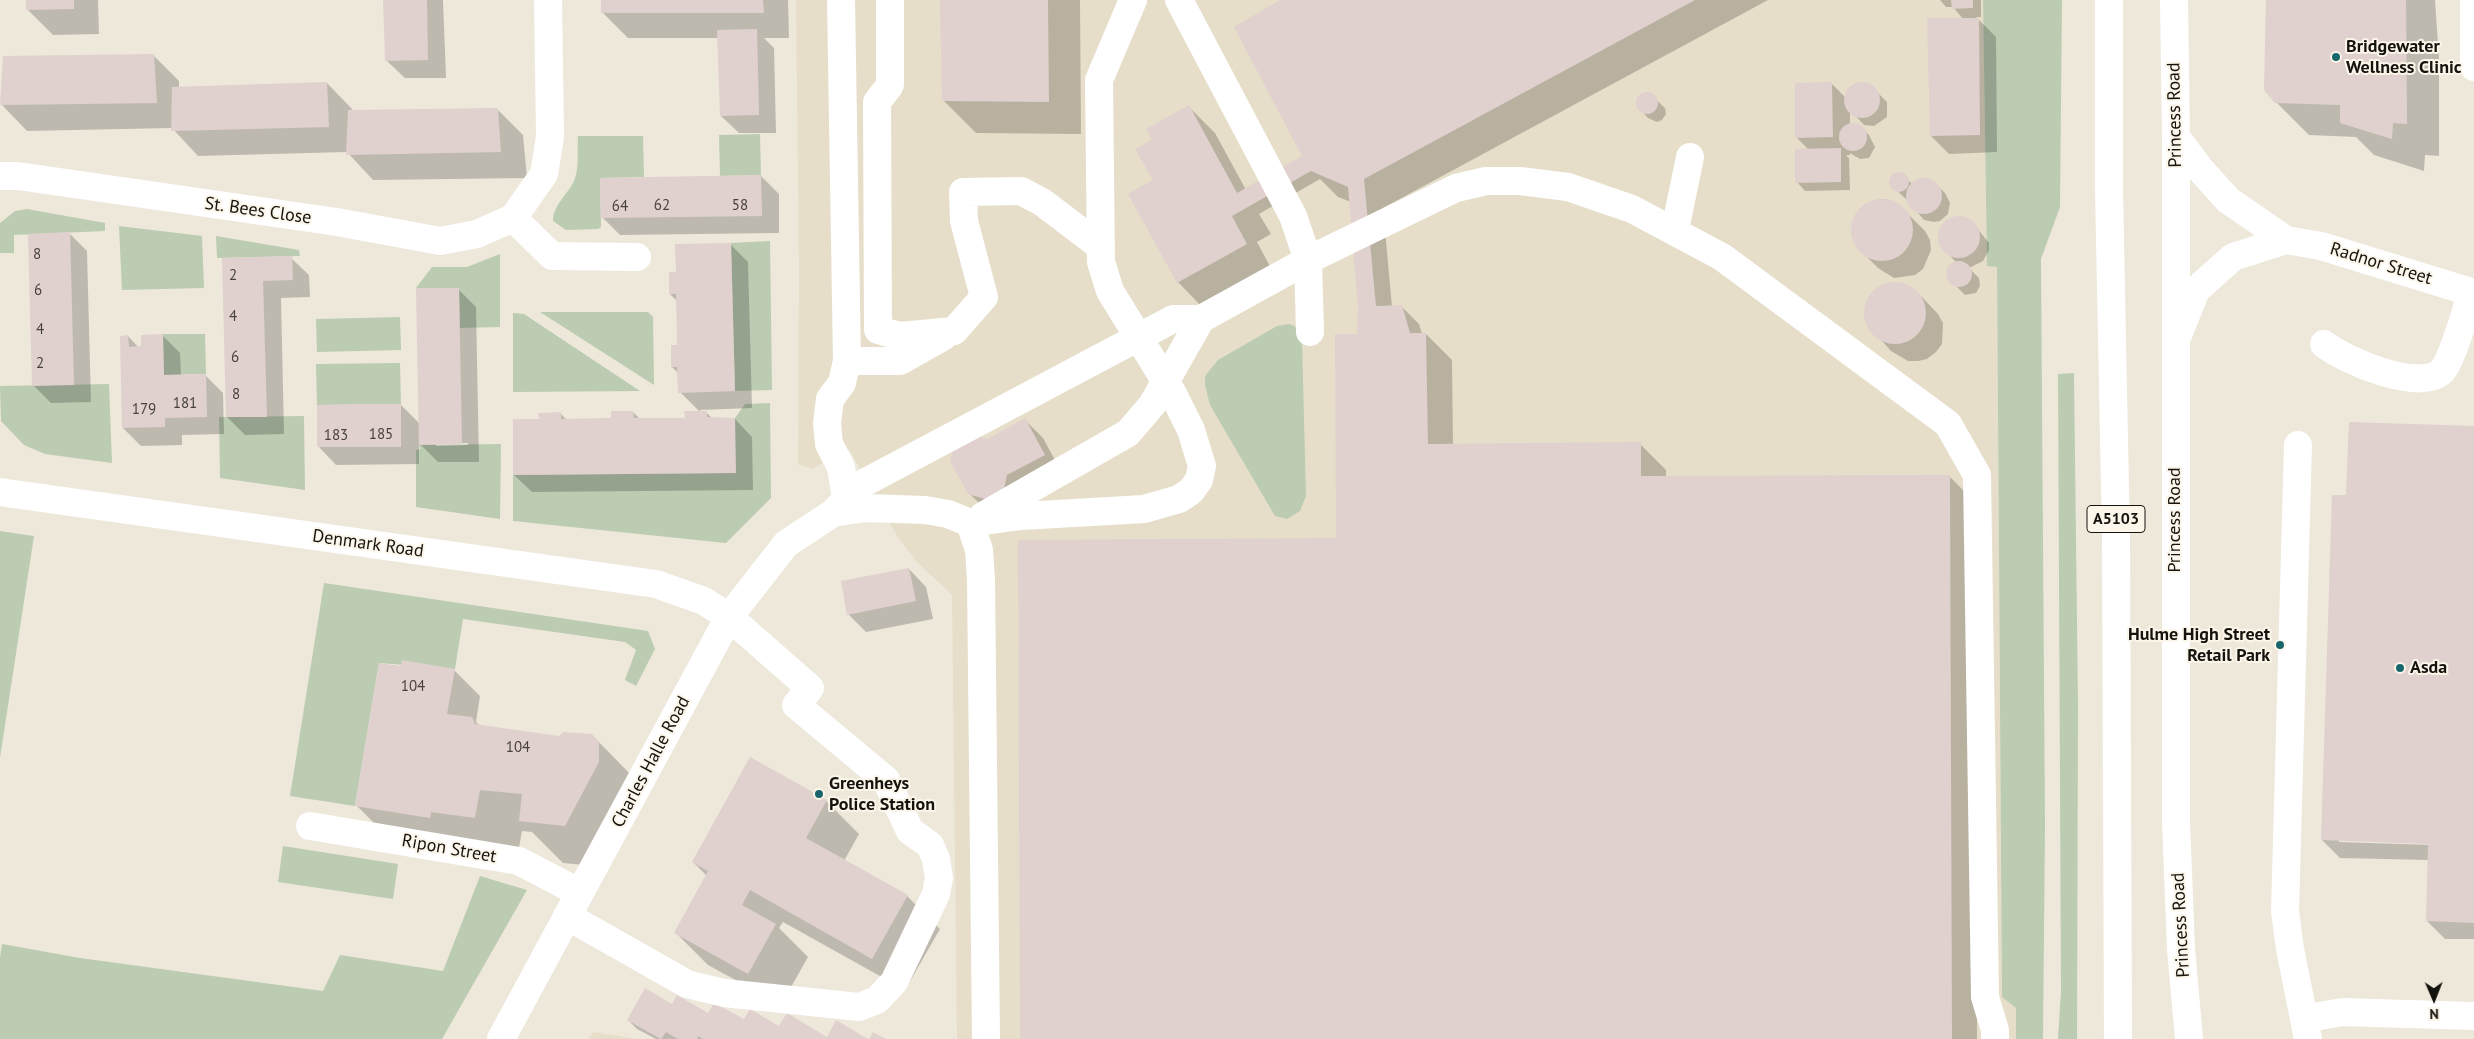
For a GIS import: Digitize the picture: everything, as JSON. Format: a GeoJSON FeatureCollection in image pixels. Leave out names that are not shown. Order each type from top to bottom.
{"type":"FeatureCollection","features":[{"type":"Feature","properties":{"kind":"main road"},"geometry":{"type":"LineString","coordinates":[[548,0],[550,136],[544,174],[513,218],[552,256],[637,257]]}},
{"type":"Feature","properties":{"kind":"main road"},"geometry":{"type":"LineString","coordinates":[[841,0],[847,361],[842,383],[830,399],[827,423],[830,444],[841,467],[840,505],[865,508],[924,510],[948,514],[970,524],[1021,516],[1144,509],[1164,505],[1179,499],[1191,491],[1199,480],[1202,466],[1198,446],[1183,411],[1110,291],[1101,262],[1099,80],[1133,0]]}},
{"type":"Feature","properties":{"kind":"main road"},"geometry":{"type":"LineString","coordinates":[[890,0],[890,85],[877,102],[878,330],[900,336],[954,331]]}},
{"type":"Feature","properties":{"kind":"main road"},"geometry":{"type":"LineString","coordinates":[[1179,0],[1293,216],[1308,260],[1310,332]]}},
{"type":"Feature","properties":{"kind":"main road","name":"A5103"},"geometry":{"type":"LineString","coordinates":[[2108,0],[2109,200],[2116,538],[2118,1039]]}},
{"type":"Feature","properties":{"kind":"main road","name":"Princess Road"},"geometry":{"type":"LineString","coordinates":[[2174,0],[2176,137],[2176,822],[2181,949],[2189,1039]]}},
{"type":"Feature","properties":{"kind":"main road"},"geometry":{"type":"LineString","coordinates":[[2474,0],[2474,67]]}},
{"type":"Feature","properties":{"kind":"main road","name":"Radnor Street"},"geometry":{"type":"LineString","coordinates":[[2176,137],[2200,169],[2228,200],[2286,240],[2321,246],[2473,293]]}},
{"type":"Feature","properties":{"kind":"main road"},"geometry":{"type":"LineString","coordinates":[[1675,230],[1690,157]]}},
{"type":"Feature","properties":{"kind":"main road","name":"St. Bees Close"},"geometry":{"type":"LineString","coordinates":[[0,176],[18,176],[337,222],[440,241],[477,234],[513,218]]}},
{"type":"Feature","properties":{"kind":"main road"},"geometry":{"type":"LineString","coordinates":[[970,524],[1128,433],[1152,405],[1201,319],[1308,260],[1456,188],[1486,181],[1520,181],[1568,187],[1632,209],[1675,230],[1722,257],[1948,424],[1978,476],[1985,997],[1995,1030],[1995,1039]]}},
{"type":"Feature","properties":{"kind":"main road"},"geometry":{"type":"LineString","coordinates":[[847,361],[900,361],[954,331],[984,297],[964,221],[963,192],[1021,191],[1042,202],[1100,246]]}},
{"type":"Feature","properties":{"kind":"main road","name":"Radnor Street"},"geometry":{"type":"LineString","coordinates":[[2175,344],[2196,290],[2233,257],[2286,240]]}},
{"type":"Feature","properties":{"kind":"main road"},"geometry":{"type":"LineString","coordinates":[[2324,344],[2347,358],[2394,374],[2417,378],[2436,376],[2446,365],[2473,293]]}},
{"type":"Feature","properties":{"kind":"main road","name":"Charles Halle Road"},"geometry":{"type":"LineString","coordinates":[[501,1039],[729,617],[786,544],[840,505],[869,480],[1174,319],[1201,319]]}},
{"type":"Feature","properties":{"kind":"main road"},"geometry":{"type":"LineString","coordinates":[[2298,445],[2285,911],[2290,949],[2306,1029],[2342,1012],[2474,1016]]}},
{"type":"Feature","properties":{"kind":"main road","name":"Denmark Road"},"geometry":{"type":"LineString","coordinates":[[0,492],[656,584],[704,601],[729,617],[810,688],[796,704],[886,780],[910,831],[930,845],[936,859],[940,878],[936,894],[894,982],[877,1000],[859,1007],[724,993],[688,984],[567,916]]}},
{"type":"Feature","properties":{"kind":"main road"},"geometry":{"type":"LineString","coordinates":[[970,524],[979,550],[981,580],[986,1039]]}},
{"type":"Feature","properties":{"kind":"main road","name":"Ripon Street"},"geometry":{"type":"LineString","coordinates":[[310,826],[519,862],[580,893]]}},
{"type":"Feature","properties":{"kind":"shaded area"},"geometry":{"type":"Polygon","coordinates":[[[796,0],[1983,0],[1987,265],[1997,267],[2002,997],[2016,1008],[2016,1039],[957,1039],[952,595],[916,561],[896,534],[849,449],[812,469],[798,464],[799,269],[796,0]]]}},
{"type":"Feature","properties":{"kind":"shaded area"},"geometry":{"type":"Polygon","coordinates":[[[593,1032],[637,1039],[589,1039],[593,1032]]]}},
{"type":"Feature","properties":{"kind":"green space"},"geometry":{"type":"Polygon","coordinates":[[[1983,0],[2062,0],[2060,207],[2041,259],[2045,824],[2043,1039],[2016,1039],[2016,1008],[2002,997],[1997,267],[1987,266],[1983,0]]]}},
{"type":"Feature","properties":{"kind":"green space"},"geometry":{"type":"Polygon","coordinates":[[[760,134],[761,175],[720,176],[719,135],[760,134]]]}},
{"type":"Feature","properties":{"kind":"green space"},"geometry":{"type":"Polygon","coordinates":[[[578,136],[643,136],[644,177],[600,178],[601,227],[598,229],[566,230],[553,221],[557,206],[575,178],[578,136]]]}},
{"type":"Feature","properties":{"kind":"green space"},"geometry":{"type":"Polygon","coordinates":[[[27,209],[105,223],[105,231],[14,235],[14,253],[0,253],[0,223],[15,211],[27,209]]]}},
{"type":"Feature","properties":{"kind":"green space"},"geometry":{"type":"Polygon","coordinates":[[[119,226],[202,236],[204,288],[122,290],[119,226]]]}},
{"type":"Feature","properties":{"kind":"green space"},"geometry":{"type":"Polygon","coordinates":[[[216,236],[299,250],[300,256],[217,258],[216,236]]]}},
{"type":"Feature","properties":{"kind":"green space"},"geometry":{"type":"Polygon","coordinates":[[[770,241],[772,390],[735,391],[731,243],[770,241]]]}},
{"type":"Feature","properties":{"kind":"green space"},"geometry":{"type":"Polygon","coordinates":[[[500,254],[500,327],[460,328],[459,288],[416,288],[432,267],[467,267],[500,254]]]}},
{"type":"Feature","properties":{"kind":"green space"},"geometry":{"type":"Polygon","coordinates":[[[540,312],[648,312],[653,317],[654,385],[540,312]]]}},
{"type":"Feature","properties":{"kind":"green space"},"geometry":{"type":"Polygon","coordinates":[[[513,313],[524,314],[640,391],[513,392],[513,313]]]}},
{"type":"Feature","properties":{"kind":"green space"},"geometry":{"type":"Polygon","coordinates":[[[400,317],[401,350],[317,352],[316,319],[400,317]]]}},
{"type":"Feature","properties":{"kind":"green space"},"geometry":{"type":"Polygon","coordinates":[[[1288,324],[1297,328],[1302,338],[1306,496],[1300,511],[1287,519],[1275,516],[1210,405],[1205,385],[1205,376],[1218,360],[1277,326],[1288,324]]]}},
{"type":"Feature","properties":{"kind":"green space"},"geometry":{"type":"Polygon","coordinates":[[[163,334],[205,334],[206,374],[164,375],[163,334]]]}},
{"type":"Feature","properties":{"kind":"green space"},"geometry":{"type":"Polygon","coordinates":[[[400,363],[401,404],[317,405],[316,364],[400,363]]]}},
{"type":"Feature","properties":{"kind":"green space"},"geometry":{"type":"Polygon","coordinates":[[[2074,373],[2078,706],[2077,1039],[2058,1039],[2061,991],[2058,374],[2074,373]]]}},
{"type":"Feature","properties":{"kind":"green space"},"geometry":{"type":"Polygon","coordinates":[[[109,384],[112,463],[45,454],[24,445],[1,421],[0,386],[109,384]]]}},
{"type":"Feature","properties":{"kind":"green space"},"geometry":{"type":"Polygon","coordinates":[[[770,403],[771,498],[726,543],[513,521],[513,475],[735,473],[735,418],[745,404],[770,403]]]}},
{"type":"Feature","properties":{"kind":"green space"},"geometry":{"type":"Polygon","coordinates":[[[304,416],[305,490],[220,478],[219,417],[304,416]]]}},
{"type":"Feature","properties":{"kind":"green space"},"geometry":{"type":"Polygon","coordinates":[[[501,444],[500,519],[416,507],[416,450],[420,449],[419,445],[501,444]]]}},
{"type":"Feature","properties":{"kind":"green space"},"geometry":{"type":"Polygon","coordinates":[[[0,531],[34,536],[0,758],[0,531]]]}},
{"type":"Feature","properties":{"kind":"green space"},"geometry":{"type":"Polygon","coordinates":[[[324,583],[648,631],[655,649],[636,686],[625,680],[636,650],[625,642],[463,619],[455,669],[379,663],[355,806],[290,796],[324,583]]]}},
{"type":"Feature","properties":{"kind":"green space"},"geometry":{"type":"Polygon","coordinates":[[[283,846],[398,864],[393,899],[278,882],[283,846]]]}},
{"type":"Feature","properties":{"kind":"green space"},"geometry":{"type":"Polygon","coordinates":[[[480,876],[527,890],[442,1039],[0,1039],[0,958],[2,944],[80,958],[323,991],[340,955],[443,971],[480,876]]]}},
{"type":"Feature","properties":{"kind":"building"},"geometry":{"type":"Polygon","coordinates":[[[26,0],[74,0],[74,9],[26,10],[26,0]]]}},
{"type":"Feature","properties":{"kind":"building"},"geometry":{"type":"Polygon","coordinates":[[[383,0],[427,0],[428,60],[385,61],[383,0]]]}},
{"type":"Feature","properties":{"kind":"building"},"geometry":{"type":"Polygon","coordinates":[[[601,0],[763,0],[764,13],[601,13],[601,0]]]}},
{"type":"Feature","properties":{"kind":"building"},"geometry":{"type":"Polygon","coordinates":[[[940,0],[1048,0],[1049,102],[942,101],[940,0]]]}},
{"type":"Feature","properties":{"kind":"building"},"geometry":{"type":"Polygon","coordinates":[[[1280,0],[1695,0],[1364,179],[1376,306],[1402,305],[1410,333],[1426,333],[1428,444],[1641,442],[1641,476],[1950,475],[1952,1039],[1020,1039],[1018,540],[1336,538],[1335,334],[1357,334],[1358,306],[1348,187],[1311,171],[1232,216],[1247,244],[1177,283],[1128,194],[1153,180],[1135,149],[1152,140],[1146,129],[1189,105],[1237,193],[1302,156],[1234,27],[1280,0]]]}},
{"type":"Feature","properties":{"kind":"building"},"geometry":{"type":"Polygon","coordinates":[[[1951,0],[1973,0],[1973,8],[1952,9],[1951,0]]]}},
{"type":"Feature","properties":{"kind":"building","name":"Bridgewater Wellness Clinic"},"geometry":{"type":"Polygon","coordinates":[[[2266,0],[2406,0],[2407,124],[2393,123],[2392,139],[2340,123],[2340,105],[2275,103],[2264,90],[2266,0]]]}},
{"type":"Feature","properties":{"kind":"building"},"geometry":{"type":"Polygon","coordinates":[[[1927,18],[1979,18],[1980,135],[1930,136],[1927,18]]]}},
{"type":"Feature","properties":{"kind":"building"},"geometry":{"type":"Polygon","coordinates":[[[757,29],[759,115],[720,116],[717,30],[757,29]]]}},
{"type":"Feature","properties":{"kind":"building"},"geometry":{"type":"Polygon","coordinates":[[[154,54],[157,103],[0,105],[3,56],[154,54]]]}},
{"type":"Feature","properties":{"kind":"building"},"geometry":{"type":"Polygon","coordinates":[[[327,82],[329,127],[171,131],[172,87],[327,82]]]}},
{"type":"Feature","properties":{"kind":"building"},"geometry":{"type":"Polygon","coordinates":[[[1832,82],[1833,137],[1795,138],[1795,83],[1832,82]]]}},
{"type":"Feature","properties":{"kind":"building"},"geometry":{"type":"Polygon","coordinates":[[[1862,82],[1869,83],[1875,87],[1879,93],[1879,107],[1875,113],[1869,117],[1862,118],[1855,117],[1849,113],[1845,107],[1844,100],[1845,93],[1849,87],[1855,83],[1862,82]]]}},
{"type":"Feature","properties":{"kind":"building"},"geometry":{"type":"Polygon","coordinates":[[[1647,92],[1655,95],[1658,103],[1655,111],[1647,114],[1639,111],[1636,103],[1639,95],[1647,92]]]}},
{"type":"Feature","properties":{"kind":"building"},"geometry":{"type":"Polygon","coordinates":[[[498,108],[501,152],[346,155],[348,110],[498,108]]]}},
{"type":"Feature","properties":{"kind":"building"},"geometry":{"type":"Polygon","coordinates":[[[1853,123],[1863,127],[1867,137],[1863,147],[1853,151],[1843,147],[1839,137],[1843,127],[1853,123]]]}},
{"type":"Feature","properties":{"kind":"building"},"geometry":{"type":"Polygon","coordinates":[[[1841,148],[1841,182],[1795,183],[1795,149],[1841,148]]]}},
{"type":"Feature","properties":{"kind":"building"},"geometry":{"type":"Polygon","coordinates":[[[1899,172],[1906,175],[1909,182],[1906,189],[1899,192],[1892,189],[1889,182],[1892,175],[1899,172]]]}},
{"type":"Feature","properties":{"kind":"building"},"geometry":{"type":"Polygon","coordinates":[[[761,175],[762,216],[601,218],[600,178],[761,175]]]}},
{"type":"Feature","properties":{"kind":"building"},"geometry":{"type":"Polygon","coordinates":[[[1924,178],[1931,179],[1937,183],[1941,189],[1941,203],[1937,209],[1931,213],[1924,214],[1917,213],[1911,209],[1907,203],[1906,196],[1907,189],[1911,183],[1917,179],[1924,178]]]}},
{"type":"Feature","properties":{"kind":"building"},"geometry":{"type":"Polygon","coordinates":[[[1876,199],[1888,199],[1904,208],[1911,218],[1913,230],[1911,242],[1904,252],[1888,261],[1876,261],[1865,256],[1856,247],[1851,236],[1851,224],[1856,213],[1865,204],[1876,199]]]}},
{"type":"Feature","properties":{"kind":"building"},"geometry":{"type":"Polygon","coordinates":[[[1963,216],[1971,219],[1977,225],[1980,237],[1977,249],[1971,255],[1955,258],[1947,255],[1941,249],[1938,233],[1941,225],[1947,219],[1963,216]]]}},
{"type":"Feature","properties":{"kind":"building"},"geometry":{"type":"Polygon","coordinates":[[[70,232],[74,385],[32,386],[28,234],[70,232]]]}},
{"type":"Feature","properties":{"kind":"building"},"geometry":{"type":"Polygon","coordinates":[[[731,243],[735,391],[678,393],[677,367],[671,367],[671,345],[677,345],[676,294],[669,294],[669,272],[676,272],[675,244],[731,243]]]}},
{"type":"Feature","properties":{"kind":"building"},"geometry":{"type":"Polygon","coordinates":[[[292,256],[293,280],[263,281],[267,417],[226,417],[222,258],[292,256]]]}},
{"type":"Feature","properties":{"kind":"building"},"geometry":{"type":"Polygon","coordinates":[[[1959,261],[1968,265],[1972,274],[1968,283],[1959,287],[1950,283],[1946,274],[1950,265],[1959,261]]]}},
{"type":"Feature","properties":{"kind":"building"},"geometry":{"type":"Polygon","coordinates":[[[1889,282],[1901,282],[1917,291],[1924,301],[1926,313],[1924,325],[1917,335],[1901,344],[1889,344],[1878,339],[1869,330],[1864,319],[1864,307],[1869,296],[1878,287],[1889,282]]]}},
{"type":"Feature","properties":{"kind":"building"},"geometry":{"type":"Polygon","coordinates":[[[416,288],[459,288],[462,444],[419,445],[416,288]]]}},
{"type":"Feature","properties":{"kind":"building"},"geometry":{"type":"Polygon","coordinates":[[[163,334],[164,375],[206,374],[207,417],[165,418],[165,427],[122,428],[120,336],[128,335],[129,347],[141,346],[141,335],[163,334]]]}},
{"type":"Feature","properties":{"kind":"building"},"geometry":{"type":"Polygon","coordinates":[[[401,404],[401,447],[317,447],[317,405],[401,404]]]}},
{"type":"Feature","properties":{"kind":"building"},"geometry":{"type":"Polygon","coordinates":[[[611,411],[633,411],[634,418],[685,418],[684,411],[707,411],[707,417],[735,418],[736,473],[513,475],[513,419],[539,419],[538,413],[561,412],[561,419],[611,418],[611,411]]]}},
{"type":"Feature","properties":{"kind":"building"},"geometry":{"type":"Polygon","coordinates":[[[1025,418],[1045,455],[1007,475],[1004,489],[985,499],[968,494],[950,461],[955,445],[973,435],[988,439],[1025,418]]]}},
{"type":"Feature","properties":{"kind":"building","name":"Asda"},"geometry":{"type":"Polygon","coordinates":[[[2349,422],[2474,426],[2474,923],[2426,921],[2428,844],[2321,840],[2332,495],[2346,495],[2349,422]]]}},
{"type":"Feature","properties":{"kind":"building"},"geometry":{"type":"Polygon","coordinates":[[[909,568],[916,601],[847,615],[841,581],[909,568]]]}},
{"type":"Feature","properties":{"kind":"building"},"geometry":{"type":"Polygon","coordinates":[[[402,660],[455,669],[447,714],[472,717],[475,724],[559,736],[563,732],[592,734],[599,742],[599,762],[565,826],[519,821],[522,794],[480,790],[475,818],[431,812],[430,818],[355,806],[379,663],[401,666],[402,660]]]}},
{"type":"Feature","properties":{"kind":"building"},"geometry":{"type":"Polygon","coordinates":[[[750,757],[827,800],[806,838],[908,895],[872,959],[750,890],[742,905],[776,924],[748,974],[674,933],[708,871],[692,862],[750,757]]]}},
{"type":"Feature","properties":{"kind":"building"},"geometry":{"type":"Polygon","coordinates":[[[645,988],[672,1004],[677,995],[708,1013],[714,1003],[744,1019],[750,1009],[779,1026],[787,1013],[827,1037],[836,1020],[868,1039],[703,1039],[698,1036],[697,1039],[678,1039],[666,1032],[661,1039],[627,1020],[645,988]]]}},
{"type":"Feature","properties":{"kind":"building"},"geometry":{"type":"Polygon","coordinates":[[[873,1032],[886,1039],[869,1039],[873,1032]]]}},
{"type":"Feature","properties":{"kind":"place","name":"Bridgewater Wellness Clinic"},"geometry":{"type":"Point","coordinates":[2336,57]}},
{"type":"Feature","properties":{"kind":"place","name":"Hulme High Street Retail Park"},"geometry":{"type":"Point","coordinates":[2280,645]}},
{"type":"Feature","properties":{"kind":"place","name":"Asda"},"geometry":{"type":"Point","coordinates":[2400,668]}},
{"type":"Feature","properties":{"kind":"place","name":"Greenheys Police Station"},"geometry":{"type":"Point","coordinates":[819,794]}}]}
